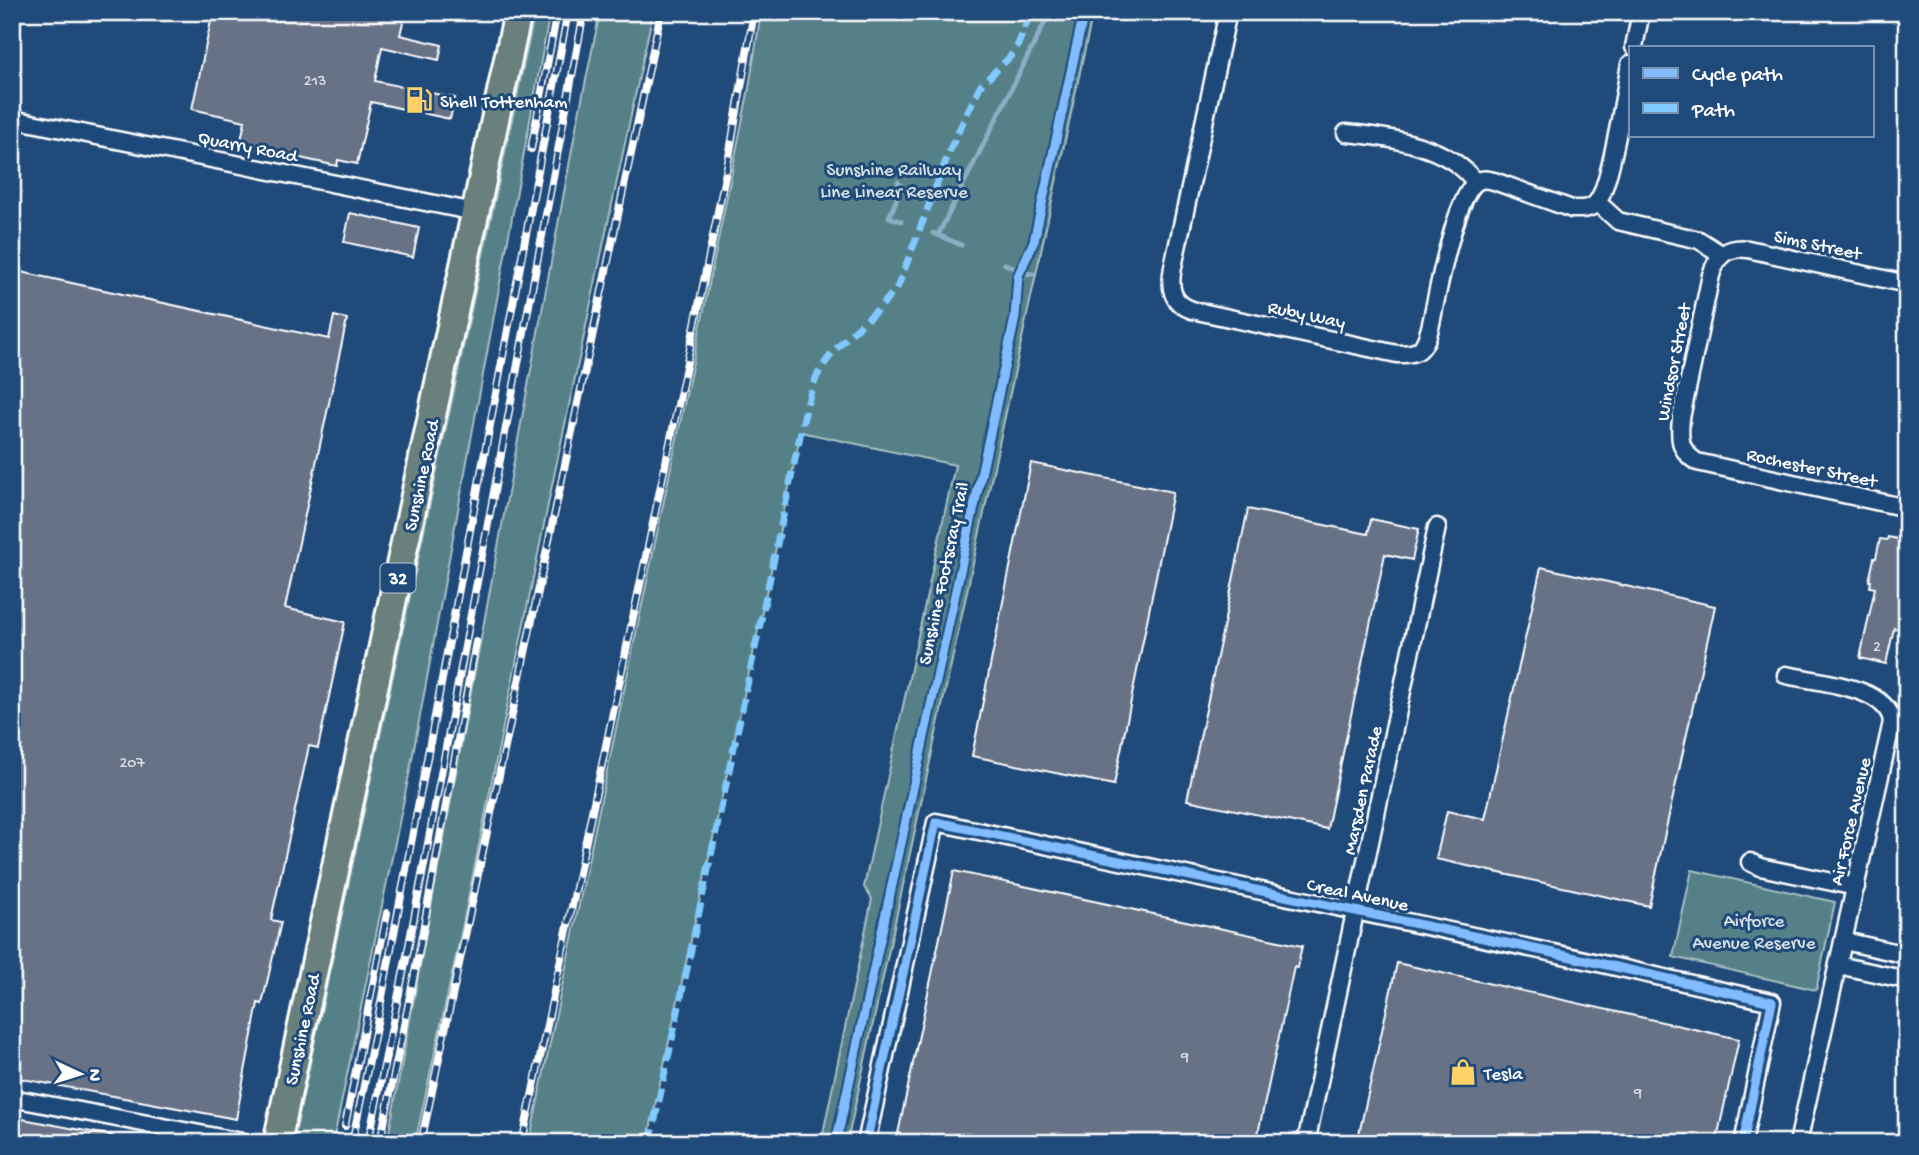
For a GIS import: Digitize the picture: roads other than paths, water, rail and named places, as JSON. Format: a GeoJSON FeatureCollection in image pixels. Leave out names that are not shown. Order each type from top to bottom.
{"type":"FeatureCollection","features":[{"type":"Feature","properties":{"kind":"main road","name":"Sunshine Road"},"geometry":{"type":"LineString","coordinates":[[277,1143],[518,12]]}},
{"type":"Feature","properties":{"kind":"street","name":"Ruby Way"},"geometry":{"type":"LineString","coordinates":[[1228,12],[1171,276],[1174,297],[1185,308],[1397,354],[1419,350],[1431,323],[1445,258],[1466,193],[1475,182]]}},
{"type":"Feature","properties":{"kind":"street"},"geometry":{"type":"LineString","coordinates":[[1634,46],[1641,12]]}},
{"type":"Feature","properties":{"kind":"street"},"geometry":{"type":"LineString","coordinates":[[1346,133],[1388,138],[1441,153],[1462,166],[1475,182],[1484,179],[1494,181],[1572,209],[1584,209],[1597,202],[1605,183],[1629,69]]}},
{"type":"Feature","properties":{"kind":"street","name":"Quarry Road"},"geometry":{"type":"LineString","coordinates":[[12,118],[475,212]]}},
{"type":"Feature","properties":{"kind":"street"},"geometry":{"type":"LineString","coordinates":[[1597,202],[1618,221],[1699,240],[1721,254]]}},
{"type":"Feature","properties":{"kind":"street","name":"Sims Street"},"geometry":{"type":"LineString","coordinates":[[1721,254],[1737,248],[1748,249],[1907,284]]}},
{"type":"Feature","properties":{"kind":"street","name":"Windsor Street"},"geometry":{"type":"LineString","coordinates":[[1709,465],[1688,457],[1679,437],[1711,275],[1721,254]]}},
{"type":"Feature","properties":{"kind":"street","name":"Rochester Street"},"geometry":{"type":"LineString","coordinates":[[1709,465],[1907,508]]}},
{"type":"Feature","properties":{"kind":"street","name":"Marsden Parade"},"geometry":{"type":"LineString","coordinates":[[1306,1143],[1437,527]]}},
{"type":"Feature","properties":{"kind":"street","name":"Air Force Avenue"},"geometry":{"type":"LineString","coordinates":[[1786,676],[1865,692],[1881,701],[1891,713],[1891,737],[1798,1143]]}},
{"type":"Feature","properties":{"kind":"street","name":"Creal Avenue"},"geometry":{"type":"LineString","coordinates":[[866,1143],[936,822],[1772,1002],[1743,1143]]}},
{"type":"Feature","properties":{"kind":"street"},"geometry":{"type":"LineString","coordinates":[[1750,862],[1760,867],[1856,887]]}},
{"type":"Feature","properties":{"kind":"street"},"geometry":{"type":"LineString","coordinates":[[1844,941],[1907,955]]}},
{"type":"Feature","properties":{"kind":"street"},"geometry":{"type":"LineString","coordinates":[[1838,965],[1907,980]]}},
{"type":"Feature","properties":{"kind":"street"},"geometry":{"type":"LineString","coordinates":[[12,1098],[247,1143]]}},
{"type":"Feature","properties":{"kind":"waterway"},"geometry":{"type":"LineString","coordinates":[[938,235],[1050,12]]}},
{"type":"Feature","properties":{"kind":"waterway"},"geometry":{"type":"LineString","coordinates":[[898,182],[902,187],[889,217],[901,221]]}},
{"type":"Feature","properties":{"kind":"waterway"},"geometry":{"type":"LineString","coordinates":[[933,233],[961,245]]}},
{"type":"Feature","properties":{"kind":"waterway"},"geometry":{"type":"LineString","coordinates":[[1005,264],[1016,269]]}},
{"type":"Feature","properties":{"kind":"waterway"},"geometry":{"type":"LineString","coordinates":[[1025,273],[1033,274]]}},
{"type":"Feature","properties":{"kind":"railway"},"geometry":{"type":"LineString","coordinates":[[531,149],[557,12]]}},
{"type":"Feature","properties":{"kind":"railway"},"geometry":{"type":"LineString","coordinates":[[352,1143],[568,12]]}},
{"type":"Feature","properties":{"kind":"railway"},"geometry":{"type":"LineString","coordinates":[[368,1143],[408,950],[584,12]]}},
{"type":"Feature","properties":{"kind":"railway"},"geometry":{"type":"LineString","coordinates":[[421,1143],[661,12]]}},
{"type":"Feature","properties":{"kind":"railway"},"geometry":{"type":"LineString","coordinates":[[522,1143],[698,310],[729,157],[754,12]]}},
{"type":"Feature","properties":{"kind":"railway"},"geometry":{"type":"LineString","coordinates":[[380,1143],[419,952],[476,642]]}},
{"type":"Feature","properties":{"kind":"railway"},"geometry":{"type":"LineString","coordinates":[[345,1126],[387,913]]}},
{"type":"Feature","properties":{"kind":"place","name":"Shell Tottenham"},"geometry":{"type":"Point","coordinates":[419,100]}},
{"type":"Feature","properties":{"kind":"place","name":"Tesla"},"geometry":{"type":"Point","coordinates":[1463,1072]}},
{"type":"Feature","properties":{"kind":"park label","name":"Sunshine Railway Line Linear Reserve"},"geometry":{"type":"Point","coordinates":[894,179]}},
{"type":"Feature","properties":{"kind":"park label","name":"Airforce Avenue Reserve"},"geometry":{"type":"Point","coordinates":[1754,930]}}]}
